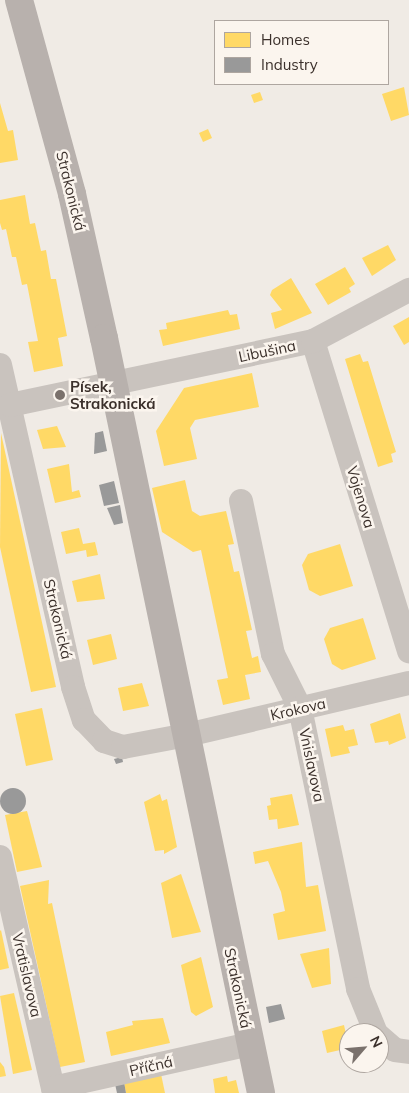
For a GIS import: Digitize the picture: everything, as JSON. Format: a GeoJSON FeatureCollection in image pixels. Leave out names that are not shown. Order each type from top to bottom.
{"type":"FeatureCollection","features":[{"type":"Feature","properties":{"kind":"main road","name":"Strakonická"},"geometry":{"type":"LineString","coordinates":[[19,0],[72,194],[114,385],[261,1093]]}},
{"type":"Feature","properties":{"kind":"street","name":"Libušina"},"geometry":{"type":"LineString","coordinates":[[114,385],[313,341],[409,290]]}},
{"type":"Feature","properties":{"kind":"street","name":"Vojenova"},"geometry":{"type":"LineString","coordinates":[[313,341],[409,652]]}},
{"type":"Feature","properties":{"kind":"street","name":"Strakonická"},"geometry":{"type":"LineString","coordinates":[[0,365],[84,720],[104,741],[123,747],[187,736]]}},
{"type":"Feature","properties":{"kind":"street"},"geometry":{"type":"LineString","coordinates":[[10,405],[114,385]]}},
{"type":"Feature","properties":{"kind":"street","name":"Vnislavova"},"geometry":{"type":"LineString","coordinates":[[240,501],[273,654],[294,688],[300,708],[358,989],[372,1023]]}},
{"type":"Feature","properties":{"kind":"street","name":"Krokova"},"geometry":{"type":"LineString","coordinates":[[187,736],[409,683]]}},
{"type":"Feature","properties":{"kind":"street","name":"Vratislavova"},"geometry":{"type":"LineString","coordinates":[[0,857],[54,1091]]}},
{"type":"Feature","properties":{"kind":"street","name":"Příčná"},"geometry":{"type":"LineString","coordinates":[[54,1091],[250,1044]]}},
{"type":"Feature","properties":{"kind":"street"},"geometry":{"type":"LineString","coordinates":[[389,1045],[394,1050],[409,1052]]}},
{"type":"Feature","properties":{"kind":"building: Homes"},"geometry":{"type":"Polygon","coordinates":[[[404,87],[409,115],[391,121],[382,94],[404,87]]]}},
{"type":"Feature","properties":{"kind":"building: Homes"},"geometry":{"type":"Polygon","coordinates":[[[260,92],[263,100],[254,103],[251,95],[260,92]]]}},
{"type":"Feature","properties":{"kind":"building: Homes"},"geometry":{"type":"Polygon","coordinates":[[[0,103],[8,131],[13,130],[18,160],[0,163],[0,103]]]}},
{"type":"Feature","properties":{"kind":"building: Homes"},"geometry":{"type":"Polygon","coordinates":[[[208,129],[212,138],[203,142],[199,133],[208,129]]]}},
{"type":"Feature","properties":{"kind":"building: Homes"},"geometry":{"type":"Polygon","coordinates":[[[25,195],[30,224],[35,223],[41,251],[46,250],[51,279],[56,279],[67,336],[58,338],[63,366],[34,372],[28,342],[38,341],[27,284],[22,285],[16,257],[12,257],[6,229],[2,230],[0,223],[0,200],[25,195]]]}},
{"type":"Feature","properties":{"kind":"building: Homes"},"geometry":{"type":"Polygon","coordinates":[[[388,245],[396,260],[372,276],[362,258],[388,245]]]}},
{"type":"Feature","properties":{"kind":"building: Homes"},"geometry":{"type":"Polygon","coordinates":[[[345,267],[355,284],[349,288],[351,292],[328,305],[315,284],[345,267]]]}},
{"type":"Feature","properties":{"kind":"building: Homes"},"geometry":{"type":"Polygon","coordinates":[[[291,278],[312,313],[275,329],[271,313],[282,310],[270,295],[272,290],[291,278]]]}},
{"type":"Feature","properties":{"kind":"building: Homes"},"geometry":{"type":"Polygon","coordinates":[[[228,310],[230,315],[237,314],[240,329],[163,346],[159,330],[167,329],[166,323],[228,310]]]}},
{"type":"Feature","properties":{"kind":"building: Homes"},"geometry":{"type":"Polygon","coordinates":[[[409,317],[409,342],[404,345],[393,326],[409,317]]]}},
{"type":"Feature","properties":{"kind":"building: Homes"},"geometry":{"type":"Polygon","coordinates":[[[360,354],[363,362],[368,361],[396,452],[391,454],[393,462],[378,467],[345,359],[360,354]]]}},
{"type":"Feature","properties":{"kind":"building: Homes"},"geometry":{"type":"Polygon","coordinates":[[[252,373],[259,407],[195,420],[190,428],[197,459],[164,466],[156,431],[184,388],[252,373]]]}},
{"type":"Feature","properties":{"kind":"building: Homes"},"geometry":{"type":"Polygon","coordinates":[[[57,426],[66,447],[43,449],[37,430],[57,426]]]}},
{"type":"Feature","properties":{"kind":"building: Homes"},"geometry":{"type":"Polygon","coordinates":[[[1,433],[56,687],[31,692],[0,547],[1,433]]]}},
{"type":"Feature","properties":{"kind":"building: Homes"},"geometry":{"type":"Polygon","coordinates":[[[69,464],[72,492],[79,490],[81,497],[55,503],[47,469],[69,464]]]}},
{"type":"Feature","properties":{"kind":"building: Homes"},"geometry":{"type":"Polygon","coordinates":[[[185,480],[192,511],[200,516],[226,511],[234,544],[228,545],[234,572],[239,571],[252,630],[246,631],[252,658],[258,656],[261,672],[245,675],[250,699],[223,705],[217,680],[228,678],[201,550],[193,552],[162,532],[152,488],[185,480]]]}},
{"type":"Feature","properties":{"kind":"building: Homes"},"geometry":{"type":"Polygon","coordinates":[[[79,528],[83,544],[95,542],[98,555],[87,557],[86,550],[66,554],[61,532],[79,528]]]}},
{"type":"Feature","properties":{"kind":"building: Homes"},"geometry":{"type":"Polygon","coordinates":[[[340,544],[353,586],[320,596],[309,590],[302,565],[308,554],[340,544]]]}},
{"type":"Feature","properties":{"kind":"building: Homes"},"geometry":{"type":"Polygon","coordinates":[[[100,574],[105,599],[77,602],[72,581],[100,574]]]}},
{"type":"Feature","properties":{"kind":"building: Homes"},"geometry":{"type":"Polygon","coordinates":[[[363,618],[376,659],[342,670],[332,664],[324,639],[330,628],[363,618]]]}},
{"type":"Feature","properties":{"kind":"building: Homes"},"geometry":{"type":"Polygon","coordinates":[[[111,634],[117,659],[93,665],[87,640],[111,634]]]}},
{"type":"Feature","properties":{"kind":"building: Homes"},"geometry":{"type":"Polygon","coordinates":[[[142,683],[149,706],[123,711],[118,688],[142,683]]]}},
{"type":"Feature","properties":{"kind":"building: Homes"},"geometry":{"type":"Polygon","coordinates":[[[42,708],[53,760],[26,766],[15,714],[42,708]]]}},
{"type":"Feature","properties":{"kind":"building: Homes"},"geometry":{"type":"Polygon","coordinates":[[[400,713],[406,738],[389,745],[388,741],[375,743],[370,724],[400,713]]]}},
{"type":"Feature","properties":{"kind":"building: Homes"},"geometry":{"type":"Polygon","coordinates":[[[343,725],[345,731],[354,729],[358,745],[348,747],[350,753],[331,757],[325,729],[343,725]]]}},
{"type":"Feature","properties":{"kind":"building: Homes"},"geometry":{"type":"Polygon","coordinates":[[[160,794],[162,801],[167,799],[177,847],[164,854],[164,850],[155,851],[144,802],[160,794]]]}},
{"type":"Feature","properties":{"kind":"building: Homes"},"geometry":{"type":"Polygon","coordinates":[[[292,794],[299,825],[278,829],[277,819],[269,820],[267,806],[271,805],[270,798],[292,794]]]}},
{"type":"Feature","properties":{"kind":"building: Homes"},"geometry":{"type":"Polygon","coordinates":[[[27,811],[42,867],[17,872],[5,815],[27,811]]]}},
{"type":"Feature","properties":{"kind":"building: Homes"},"geometry":{"type":"Polygon","coordinates":[[[302,842],[306,887],[318,885],[326,931],[278,940],[273,914],[285,911],[281,892],[268,861],[255,864],[253,852],[302,842]]]}},
{"type":"Feature","properties":{"kind":"building: Homes"},"geometry":{"type":"Polygon","coordinates":[[[181,874],[201,932],[172,938],[161,883],[181,874]]]}},
{"type":"Feature","properties":{"kind":"building: Homes"},"geometry":{"type":"Polygon","coordinates":[[[49,880],[48,904],[52,903],[85,1062],[60,1067],[20,886],[49,880]]]}},
{"type":"Feature","properties":{"kind":"building: Homes"},"geometry":{"type":"Polygon","coordinates":[[[0,931],[9,968],[0,970],[0,931]]]}},
{"type":"Feature","properties":{"kind":"building: Homes"},"geometry":{"type":"Polygon","coordinates":[[[329,948],[331,984],[312,988],[300,954],[329,948]]]}},
{"type":"Feature","properties":{"kind":"building: Homes"},"geometry":{"type":"Polygon","coordinates":[[[201,957],[213,1007],[196,1016],[191,1012],[181,965],[201,957]]]}},
{"type":"Feature","properties":{"kind":"building: Homes"},"geometry":{"type":"Polygon","coordinates":[[[14,993],[32,1070],[13,1074],[0,996],[14,993]]]}},
{"type":"Feature","properties":{"kind":"building: Homes"},"geometry":{"type":"Polygon","coordinates":[[[163,1018],[170,1043],[111,1056],[106,1032],[133,1025],[132,1021],[163,1018]]]}},
{"type":"Feature","properties":{"kind":"building: Homes"},"geometry":{"type":"Polygon","coordinates":[[[339,1026],[339,1050],[327,1053],[322,1031],[339,1026]]]}},
{"type":"Feature","properties":{"kind":"building: Homes"},"geometry":{"type":"Polygon","coordinates":[[[0,1062],[4,1067],[6,1076],[0,1077],[0,1062]]]}},
{"type":"Feature","properties":{"kind":"building: Homes"},"geometry":{"type":"Polygon","coordinates":[[[161,1074],[165,1093],[126,1093],[124,1082],[161,1074]]]}},
{"type":"Feature","properties":{"kind":"building: Homes"},"geometry":{"type":"Polygon","coordinates":[[[227,1076],[228,1082],[236,1080],[239,1093],[215,1093],[213,1079],[227,1076]]]}},
{"type":"Feature","properties":{"kind":"building: Industry"},"geometry":{"type":"Polygon","coordinates":[[[103,431],[107,451],[94,454],[95,433],[103,431]]]}},
{"type":"Feature","properties":{"kind":"building: Industry"},"geometry":{"type":"Polygon","coordinates":[[[114,481],[119,503],[104,506],[99,485],[114,481]]]}},
{"type":"Feature","properties":{"kind":"building: Industry"},"geometry":{"type":"Polygon","coordinates":[[[120,505],[123,523],[114,525],[107,508],[120,505]]]}},
{"type":"Feature","properties":{"kind":"building: Industry"},"geometry":{"type":"Polygon","coordinates":[[[122,757],[123,762],[116,764],[114,759],[122,757]]]}},
{"type":"Feature","properties":{"kind":"building: Industry"},"geometry":{"type":"Polygon","coordinates":[[[13,788],[22,792],[26,801],[22,810],[13,814],[4,810],[0,801],[4,792],[13,788]]]}},
{"type":"Feature","properties":{"kind":"building: Industry"},"geometry":{"type":"Polygon","coordinates":[[[281,1004],[285,1019],[269,1023],[266,1007],[281,1004]]]}},
{"type":"Feature","properties":{"kind":"building: Industry"},"geometry":{"type":"Polygon","coordinates":[[[124,1082],[126,1093],[117,1093],[115,1084],[124,1082]]]}},
{"type":"Feature","properties":{"kind":"place","name":"Písek, Strakonická"},"geometry":{"type":"Point","coordinates":[60,395]}}]}
